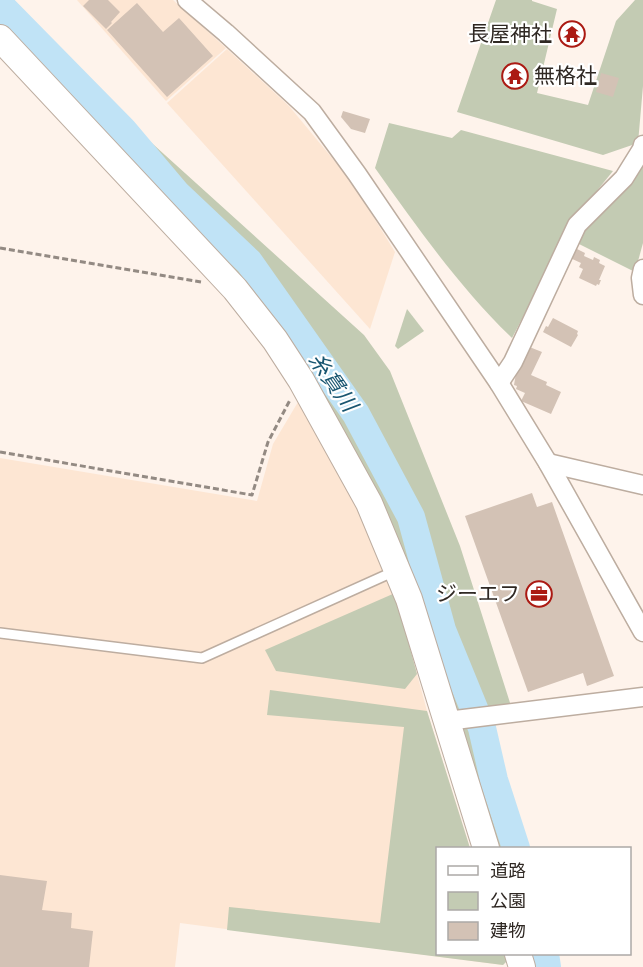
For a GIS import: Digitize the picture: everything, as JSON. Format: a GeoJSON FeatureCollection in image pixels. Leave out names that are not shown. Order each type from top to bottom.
{"type":"FeatureCollection","features":[{"type":"Feature","properties":{"kind":"street"},"geometry":{"type":"LineString","coordinates":[[187,0],[312,112],[357,174],[499,383],[548,463],[643,632]]}},
{"type":"Feature","properties":{"kind":"street"},"geometry":{"type":"LineString","coordinates":[[0,38],[235,289],[275,340],[301,380],[369,503],[410,599],[456,720],[486,847]]}},
{"type":"Feature","properties":{"kind":"street"},"geometry":{"type":"LineString","coordinates":[[499,383],[513,362],[577,225],[624,178],[643,146]]}},
{"type":"Feature","properties":{"kind":"street"},"geometry":{"type":"LineString","coordinates":[[643,270],[641,278],[643,295]]}},
{"type":"Feature","properties":{"kind":"street"},"geometry":{"type":"LineString","coordinates":[[548,463],[643,485]]}},
{"type":"Feature","properties":{"kind":"street"},"geometry":{"type":"LineString","coordinates":[[456,720],[643,697]]}},
{"type":"Feature","properties":{"kind":"lane"},"geometry":{"type":"LineString","coordinates":[[0,633],[202,658],[398,570]]}},
{"type":"Feature","properties":{"kind":"path"},"geometry":{"type":"LineString","coordinates":[[0,248],[201,282]]}},
{"type":"Feature","properties":{"kind":"path"},"geometry":{"type":"LineString","coordinates":[[0,453],[252,495],[268,442],[301,380]]}},
{"type":"Feature","properties":{"kind":"shaded area"},"geometry":{"type":"Polygon","coordinates":[[[77,0],[173,0],[226,48],[166,101],[77,0]]]}},
{"type":"Feature","properties":{"kind":"shaded area"},"geometry":{"type":"Polygon","coordinates":[[[227,49],[289,106],[352,182],[395,252],[370,329],[167,103],[227,49]]]}},
{"type":"Feature","properties":{"kind":"shaded area"},"geometry":{"type":"Polygon","coordinates":[[[298,402],[366,524],[395,593],[427,711],[470,847],[436,847],[436,955],[505,955],[503,965],[180,923],[175,967],[0,967],[0,458],[257,501],[273,444],[298,402]]]}},
{"type":"Feature","properties":{"kind":"green space"},"geometry":{"type":"Polygon","coordinates":[[[0,0],[14,0],[134,127],[364,335],[390,371],[460,546],[511,706],[481,708],[524,847],[498,847],[320,392],[251,286],[0,22],[0,0]]]}},
{"type":"Feature","properties":{"kind":"green space","name":"長屋神社"},"geometry":{"type":"Polygon","coordinates":[[[496,0],[532,0],[557,9],[537,93],[588,105],[616,21],[635,0],[643,0],[643,86],[638,143],[603,155],[457,112],[496,0]]]}},
{"type":"Feature","properties":{"kind":"green space"},"geometry":{"type":"Polygon","coordinates":[[[389,123],[452,138],[461,130],[613,171],[574,219],[512,338],[456,277],[375,168],[389,123]]]}},
{"type":"Feature","properties":{"kind":"green space"},"geometry":{"type":"Polygon","coordinates":[[[643,160],[643,243],[635,272],[575,242],[582,226],[643,160]]]}},
{"type":"Feature","properties":{"kind":"green space"},"geometry":{"type":"Polygon","coordinates":[[[407,309],[424,331],[398,349],[395,346],[407,309]]]}},
{"type":"Feature","properties":{"kind":"green space"},"geometry":{"type":"Polygon","coordinates":[[[395,593],[417,674],[405,689],[276,671],[265,650],[395,593]]]}},
{"type":"Feature","properties":{"kind":"green space"},"geometry":{"type":"Polygon","coordinates":[[[270,690],[427,711],[470,847],[436,847],[436,955],[506,955],[508,960],[503,965],[227,930],[229,907],[380,923],[404,727],[267,715],[270,690]]]}},
{"type":"Feature","properties":{"kind":"green space"},"geometry":{"type":"Polygon","coordinates":[[[532,955],[555,955],[560,967],[537,967],[532,955]]]}},
{"type":"Feature","properties":{"kind":"building"},"geometry":{"type":"Polygon","coordinates":[[[89,0],[108,0],[120,12],[106,29],[83,6],[89,0]]]}},
{"type":"Feature","properties":{"kind":"building"},"geometry":{"type":"Polygon","coordinates":[[[137,3],[163,32],[179,18],[213,56],[167,97],[107,30],[137,3]]]}},
{"type":"Feature","properties":{"kind":"building"},"geometry":{"type":"Polygon","coordinates":[[[601,73],[619,78],[613,97],[596,92],[601,73]]]}},
{"type":"Feature","properties":{"kind":"building"},"geometry":{"type":"Polygon","coordinates":[[[343,111],[370,119],[365,133],[351,129],[341,117],[343,111]]]}},
{"type":"Feature","properties":{"kind":"building"},"geometry":{"type":"Polygon","coordinates":[[[573,247],[585,253],[584,256],[600,260],[599,263],[605,266],[599,285],[596,286],[579,278],[583,269],[579,267],[581,263],[568,257],[573,247]]]}},
{"type":"Feature","properties":{"kind":"building"},"geometry":{"type":"Polygon","coordinates":[[[553,318],[578,331],[571,347],[543,332],[553,318]]]}},
{"type":"Feature","properties":{"kind":"building"},"geometry":{"type":"Polygon","coordinates":[[[527,346],[542,352],[531,375],[561,392],[551,414],[521,401],[525,393],[516,389],[517,386],[514,385],[517,367],[527,346]]]}},
{"type":"Feature","properties":{"kind":"building","name":"ジーエフ"},"geometry":{"type":"Polygon","coordinates":[[[532,493],[537,507],[552,502],[614,676],[587,686],[583,673],[528,692],[465,516],[532,493]]]}},
{"type":"Feature","properties":{"kind":"building"},"geometry":{"type":"Polygon","coordinates":[[[0,875],[47,881],[42,910],[72,913],[71,928],[93,931],[89,967],[0,967],[0,875]]]}},
{"type":"Feature","properties":{"kind":"waterway","name":"糸貫川"},"geometry":{"type":"LineString","coordinates":[[0,5],[123,130],[177,194],[249,262],[356,414],[411,517],[442,630],[482,728],[494,780],[516,847]]}},
{"type":"Feature","properties":{"kind":"waterway","name":"糸貫川"},"geometry":{"type":"LineString","coordinates":[[545,955],[547,967]]}},
{"type":"Feature","properties":{"kind":"place","name":"長屋神社"},"geometry":{"type":"Point","coordinates":[572,34]}},
{"type":"Feature","properties":{"kind":"place","name":"無格社"},"geometry":{"type":"Point","coordinates":[515,76]}},
{"type":"Feature","properties":{"kind":"place","name":"ジーエフ"},"geometry":{"type":"Point","coordinates":[539,594]}}]}
